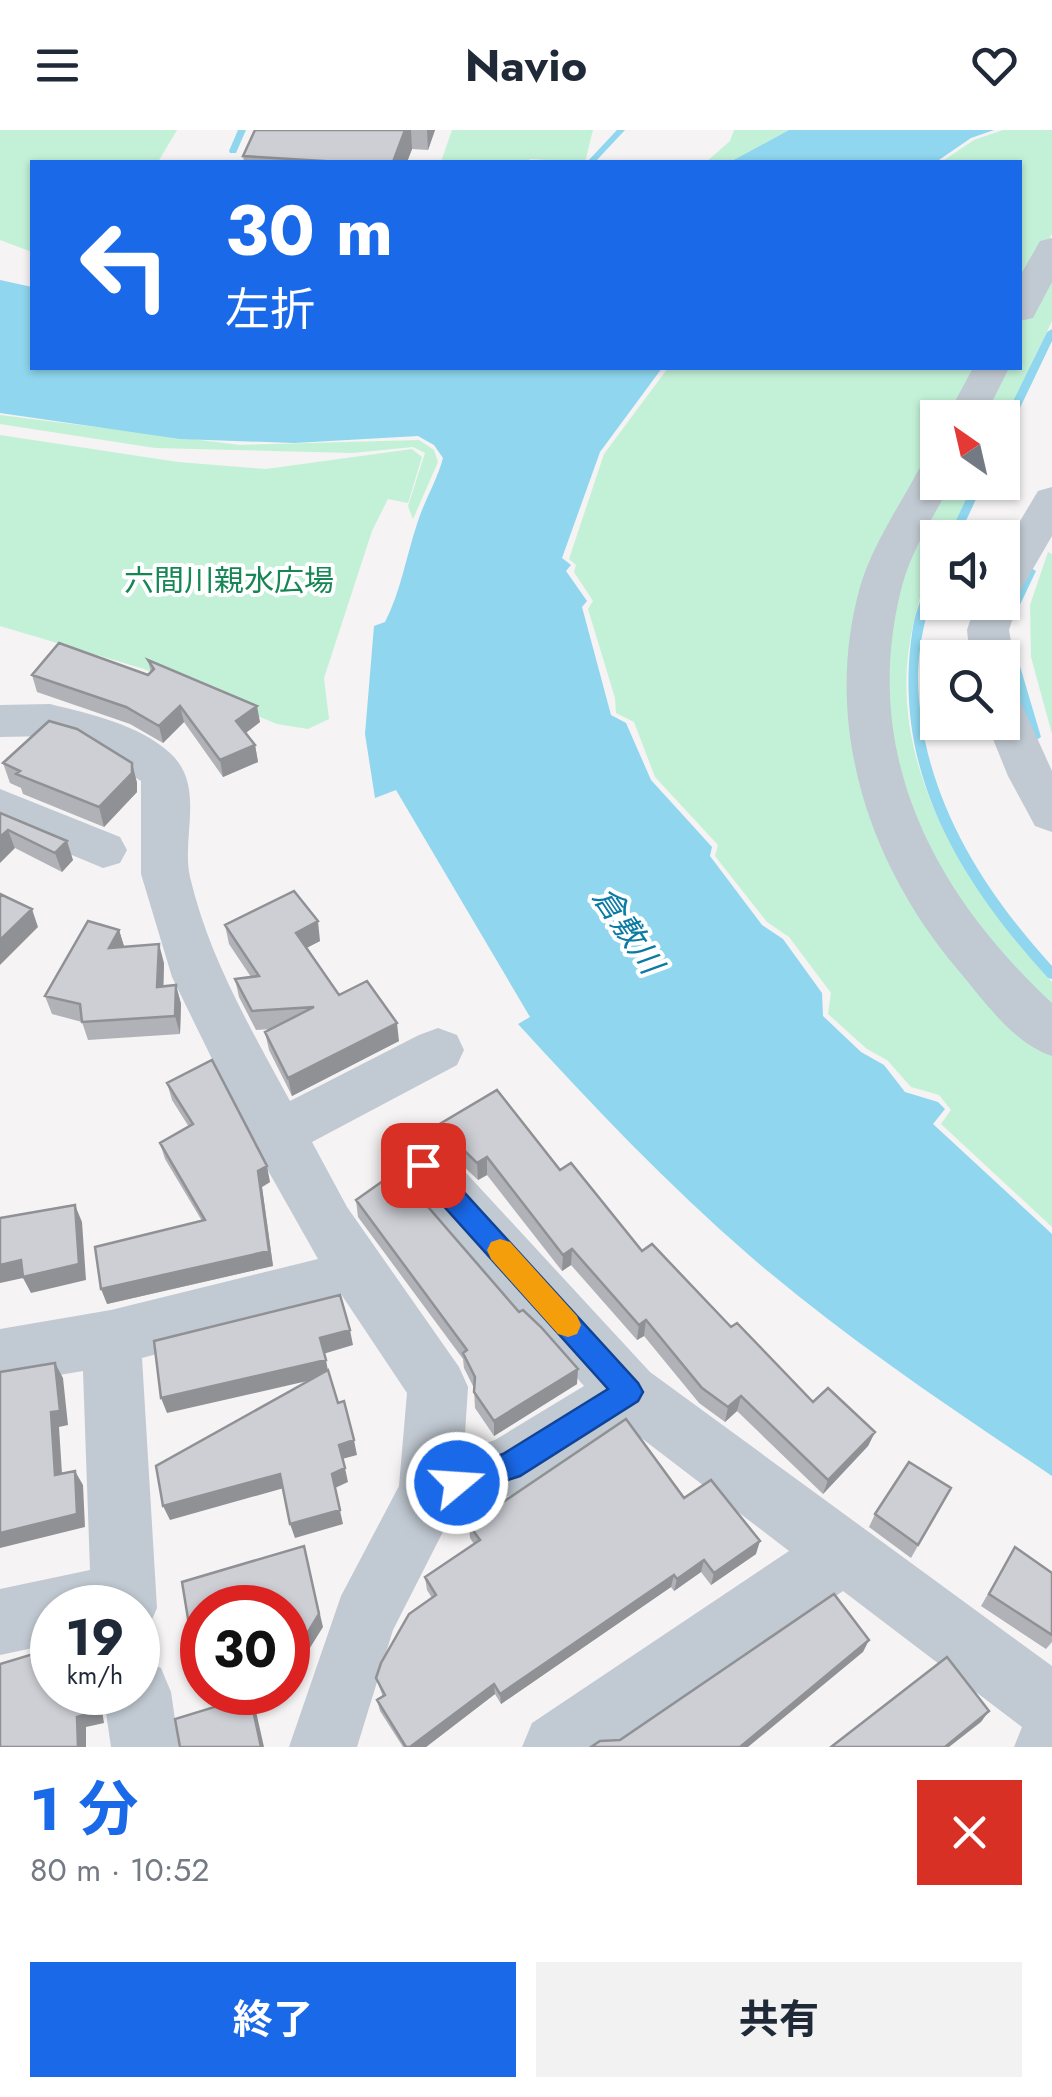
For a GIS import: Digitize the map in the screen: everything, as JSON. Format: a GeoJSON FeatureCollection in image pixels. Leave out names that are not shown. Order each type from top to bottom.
{"type":"FeatureCollection","features":[{"type":"Feature","properties":{"kind":"street"},"geometry":{"type":"LineString","coordinates":[[1022,306],[1052,248]]}},
{"type":"Feature","properties":{"kind":"street"},"geometry":{"type":"LineString","coordinates":[[974,400],[989,370]]}},
{"type":"Feature","properties":{"kind":"street"},"geometry":{"type":"LineString","coordinates":[[923,500],[882,584],[869,642],[864,704],[877,782],[915,871],[964,946],[1020,1008],[1052,1036]]}},
{"type":"Feature","properties":{"kind":"street"},"geometry":{"type":"LineString","coordinates":[[1020,556],[1052,500]]}},
{"type":"Feature","properties":{"kind":"street"},"geometry":{"type":"LineString","coordinates":[[0,721],[50,720],[99,733],[153,764],[164,778],[165,874],[197,978],[326,1224],[438,1388],[430,1492],[364,1619],[322,1747]]}},
{"type":"Feature","properties":{"kind":"street"},"geometry":{"type":"LineString","coordinates":[[1016,740],[1052,814]]}},
{"type":"Feature","properties":{"kind":"street"},"geometry":{"type":"LineString","coordinates":[[0,806],[103,850]]}},
{"type":"Feature","properties":{"kind":"street"},"geometry":{"type":"LineString","coordinates":[[276,1134],[438,1050]]}},
{"type":"Feature","properties":{"kind":"street"},"geometry":{"type":"LineString","coordinates":[[423,1165],[629,1392],[1052,1708]]}},
{"type":"Feature","properties":{"kind":"street"},"geometry":{"type":"LineString","coordinates":[[0,1357],[112,1338],[316,1285]]}},
{"type":"Feature","properties":{"kind":"street"},"geometry":{"type":"LineString","coordinates":[[106,1585],[112,1338]]}},
{"type":"Feature","properties":{"kind":"street"},"geometry":{"type":"LineString","coordinates":[[430,1492],[510,1466],[629,1392]]}},
{"type":"Feature","properties":{"kind":"street"},"geometry":{"type":"LineString","coordinates":[[556,1747],[844,1552]]}},
{"type":"Feature","properties":{"kind":"street"},"geometry":{"type":"LineString","coordinates":[[0,1622],[30,1616]]}},
{"type":"Feature","properties":{"kind":"street"},"geometry":{"type":"LineString","coordinates":[[140,1715],[145,1747]]}},
{"type":"Feature","properties":{"kind":"green space"},"geometry":{"type":"Polygon","coordinates":[[[0,130],[177,130],[159,160],[30,160],[30,251],[0,240],[0,130]]]}},
{"type":"Feature","properties":{"kind":"green space"},"geometry":{"type":"Polygon","coordinates":[[[452,130],[593,130],[586,160],[442,160],[452,130]]]}},
{"type":"Feature","properties":{"kind":"green space"},"geometry":{"type":"Polygon","coordinates":[[[734,130],[789,130],[734,160],[708,160],[730,141],[734,130]]]}},
{"type":"Feature","properties":{"kind":"green space"},"geometry":{"type":"Polygon","coordinates":[[[1003,130],[1052,130],[1052,234],[1022,291],[1022,160],[944,160],[974,140],[1003,130]]]}},
{"type":"Feature","properties":{"kind":"green space"},"geometry":{"type":"Polygon","coordinates":[[[1052,261],[1052,321],[1014,400],[982,400],[998,370],[1022,370],[1022,322],[1052,261]]]}},
{"type":"Feature","properties":{"kind":"green space"},"geometry":{"type":"Polygon","coordinates":[[[667,370],[981,370],[964,400],[920,400],[920,481],[890,540],[854,745],[1052,1050],[1052,1227],[941,1124],[951,1110],[939,1095],[911,1087],[887,1060],[867,1049],[828,1014],[831,993],[789,937],[767,922],[715,856],[718,845],[655,777],[634,722],[616,713],[588,609],[593,601],[574,572],[576,565],[569,559],[604,454],[667,370]]]}},
{"type":"Feature","properties":{"kind":"green space"},"geometry":{"type":"Polygon","coordinates":[[[0,415],[240,445],[419,440],[434,450],[438,462],[413,519],[408,506],[425,453],[413,447],[352,453],[155,448],[0,424],[0,415]]]}},
{"type":"Feature","properties":{"kind":"green space","name":"六間川親水広場"},"geometry":{"type":"Polygon","coordinates":[[[0,435],[178,462],[266,469],[412,449],[422,457],[408,503],[388,499],[372,531],[324,678],[329,719],[308,729],[277,724],[144,669],[0,626],[0,435]]]}},
{"type":"Feature","properties":{"kind":"green space"},"geometry":{"type":"Polygon","coordinates":[[[932,500],[967,500],[957,520],[923,520],[932,500]]]}},
{"type":"Feature","properties":{"kind":"green space"},"geometry":{"type":"Polygon","coordinates":[[[920,528],[920,599],[908,655],[907,701],[913,746],[945,833],[968,873],[994,912],[1052,982],[1052,1025],[910,844],[877,629],[920,528]]]}},
{"type":"Feature","properties":{"kind":"green space"},"geometry":{"type":"Polygon","coordinates":[[[1048,552],[1052,554],[1052,734],[1031,657],[1030,605],[1048,552]]]}},
{"type":"Feature","properties":{"kind":"water"},"geometry":{"type":"Polygon","coordinates":[[[789,130],[994,130],[971,138],[939,160],[734,160],[789,130]]]}},
{"type":"Feature","properties":{"kind":"water","name":"倉敷川"},"geometry":{"type":"Polygon","coordinates":[[[0,280],[30,287],[30,370],[661,370],[600,452],[562,558],[571,565],[566,571],[587,601],[582,607],[611,715],[626,723],[651,780],[712,847],[710,856],[762,925],[783,939],[822,993],[823,1016],[861,1052],[884,1065],[905,1092],[938,1102],[945,1109],[933,1124],[1052,1234],[1052,1476],[822,1315],[719,1229],[631,1143],[518,1024],[530,1017],[396,790],[375,798],[365,734],[374,626],[385,622],[391,610],[443,458],[434,445],[418,436],[294,443],[180,439],[0,413],[0,280]]]}},
{"type":"Feature","properties":{"kind":"building"},"geometry":{"type":"Polygon","coordinates":[[[255,130],[405,130],[394,160],[243,156],[255,130]]]}},
{"type":"Feature","properties":{"kind":"building"},"geometry":{"type":"Polygon","coordinates":[[[59,643],[148,675],[154,669],[148,660],[257,706],[236,721],[255,745],[220,760],[180,706],[159,726],[126,707],[32,675],[59,643]]]}},
{"type":"Feature","properties":{"kind":"building"},"geometry":{"type":"Polygon","coordinates":[[[49,721],[77,729],[132,763],[132,773],[99,807],[16,774],[20,771],[3,763],[49,721]]]}},
{"type":"Feature","properties":{"kind":"building"},"geometry":{"type":"Polygon","coordinates":[[[0,813],[67,841],[55,853],[8,830],[0,837],[0,813]]]}},
{"type":"Feature","properties":{"kind":"building"},"geometry":{"type":"Polygon","coordinates":[[[294,891],[318,921],[296,933],[339,995],[367,981],[397,1023],[288,1078],[265,1032],[314,1007],[252,1011],[235,979],[259,976],[225,925],[294,891]]]}},
{"type":"Feature","properties":{"kind":"building"},"geometry":{"type":"Polygon","coordinates":[[[0,894],[32,909],[0,940],[0,894]]]}},
{"type":"Feature","properties":{"kind":"building"},"geometry":{"type":"Polygon","coordinates":[[[88,921],[119,930],[109,948],[159,944],[157,987],[176,985],[175,1016],[82,1022],[80,1004],[45,996],[88,921]]]}},
{"type":"Feature","properties":{"kind":"building"},"geometry":{"type":"Polygon","coordinates":[[[212,1060],[267,1166],[258,1171],[269,1251],[101,1289],[95,1247],[205,1220],[160,1143],[193,1124],[167,1083],[212,1060]]]}},
{"type":"Feature","properties":{"kind":"building"},"geometry":{"type":"Polygon","coordinates":[[[497,1090],[560,1170],[571,1163],[642,1251],[652,1244],[731,1327],[737,1323],[813,1402],[828,1388],[875,1432],[828,1480],[741,1396],[728,1407],[702,1388],[646,1320],[639,1325],[572,1249],[563,1255],[487,1157],[477,1163],[438,1125],[497,1090]]]}},
{"type":"Feature","properties":{"kind":"building"},"geometry":{"type":"Polygon","coordinates":[[[397,1171],[519,1312],[523,1310],[541,1327],[578,1369],[494,1421],[474,1392],[475,1377],[463,1353],[467,1350],[356,1200],[397,1171]]]}},
{"type":"Feature","properties":{"kind":"building"},"geometry":{"type":"Polygon","coordinates":[[[75,1205],[79,1264],[23,1277],[21,1260],[0,1265],[0,1218],[75,1205]]]}},
{"type":"Feature","properties":{"kind":"building"},"geometry":{"type":"Polygon","coordinates":[[[340,1295],[350,1330],[320,1338],[326,1360],[161,1398],[154,1341],[340,1295]]]}},
{"type":"Feature","properties":{"kind":"building"},"geometry":{"type":"Polygon","coordinates":[[[55,1363],[60,1411],[51,1412],[55,1475],[75,1471],[77,1514],[0,1533],[0,1372],[55,1363]]]}},
{"type":"Feature","properties":{"kind":"building"},"geometry":{"type":"Polygon","coordinates":[[[328,1370],[338,1403],[344,1401],[354,1440],[339,1445],[345,1468],[332,1474],[340,1510],[290,1524],[280,1474],[163,1506],[156,1466],[328,1370]]]}},
{"type":"Feature","properties":{"kind":"building"},"geometry":{"type":"Polygon","coordinates":[[[626,1419],[684,1498],[711,1480],[760,1541],[714,1573],[704,1560],[677,1579],[674,1575],[500,1694],[494,1684],[406,1747],[377,1700],[385,1695],[376,1678],[409,1614],[436,1595],[425,1577],[480,1540],[469,1525],[626,1419]]]}},
{"type":"Feature","properties":{"kind":"building"},"geometry":{"type":"Polygon","coordinates":[[[909,1462],[951,1488],[918,1545],[875,1514],[909,1462]]]}},
{"type":"Feature","properties":{"kind":"building"},"geometry":{"type":"Polygon","coordinates":[[[304,1546],[319,1614],[310,1629],[310,1585],[182,1582],[304,1546]]]}},
{"type":"Feature","properties":{"kind":"building"},"geometry":{"type":"Polygon","coordinates":[[[1015,1547],[1052,1573],[1052,1635],[989,1594],[1015,1547]]]}},
{"type":"Feature","properties":{"kind":"building"},"geometry":{"type":"Polygon","coordinates":[[[834,1594],[869,1640],[740,1747],[591,1747],[600,1741],[620,1740],[834,1594]]]}},
{"type":"Feature","properties":{"kind":"building"},"geometry":{"type":"Polygon","coordinates":[[[30,1655],[30,1715],[84,1715],[77,1717],[78,1747],[0,1747],[0,1664],[30,1655]]]}},
{"type":"Feature","properties":{"kind":"building"},"geometry":{"type":"Polygon","coordinates":[[[947,1657],[989,1711],[945,1747],[831,1747],[947,1657]]]}},
{"type":"Feature","properties":{"kind":"building"},"geometry":{"type":"Polygon","coordinates":[[[188,1715],[254,1715],[261,1747],[180,1747],[175,1719],[188,1715]]]}},
{"type":"Feature","properties":{"kind":"waterway"},"geometry":{"type":"LineString","coordinates":[[233,151],[242,130]]}},
{"type":"Feature","properties":{"kind":"waterway"},"geometry":{"type":"LineString","coordinates":[[593,160],[621,130]]}},
{"type":"Feature","properties":{"kind":"waterway"},"geometry":{"type":"LineString","coordinates":[[1019,400],[1052,332]]}},
{"type":"Feature","properties":{"kind":"waterway"},"geometry":{"type":"LineString","coordinates":[[961,520],[971,500]]}},
{"type":"Feature","properties":{"kind":"waterway"},"geometry":{"type":"LineString","coordinates":[[1020,594],[1031,571]]}},
{"type":"Feature","properties":{"kind":"waterway"},"geometry":{"type":"LineString","coordinates":[[920,619],[913,677],[917,732],[931,786],[953,839],[982,888],[1015,934],[1052,974]]}},
{"type":"Feature","properties":{"kind":"waterway"},"geometry":{"type":"LineString","coordinates":[[1020,684],[1035,737]]}},
{"type":"Feature","properties":{"kind":"slow traffic"},"geometry":{"type":"LineString","coordinates":[[500,1250],[568,1325]]}},
{"type":"Feature","properties":{"kind":"route"},"geometry":{"type":"LineString","coordinates":[[423,1165],[629,1392],[510,1466],[457,1483]]}}]}
